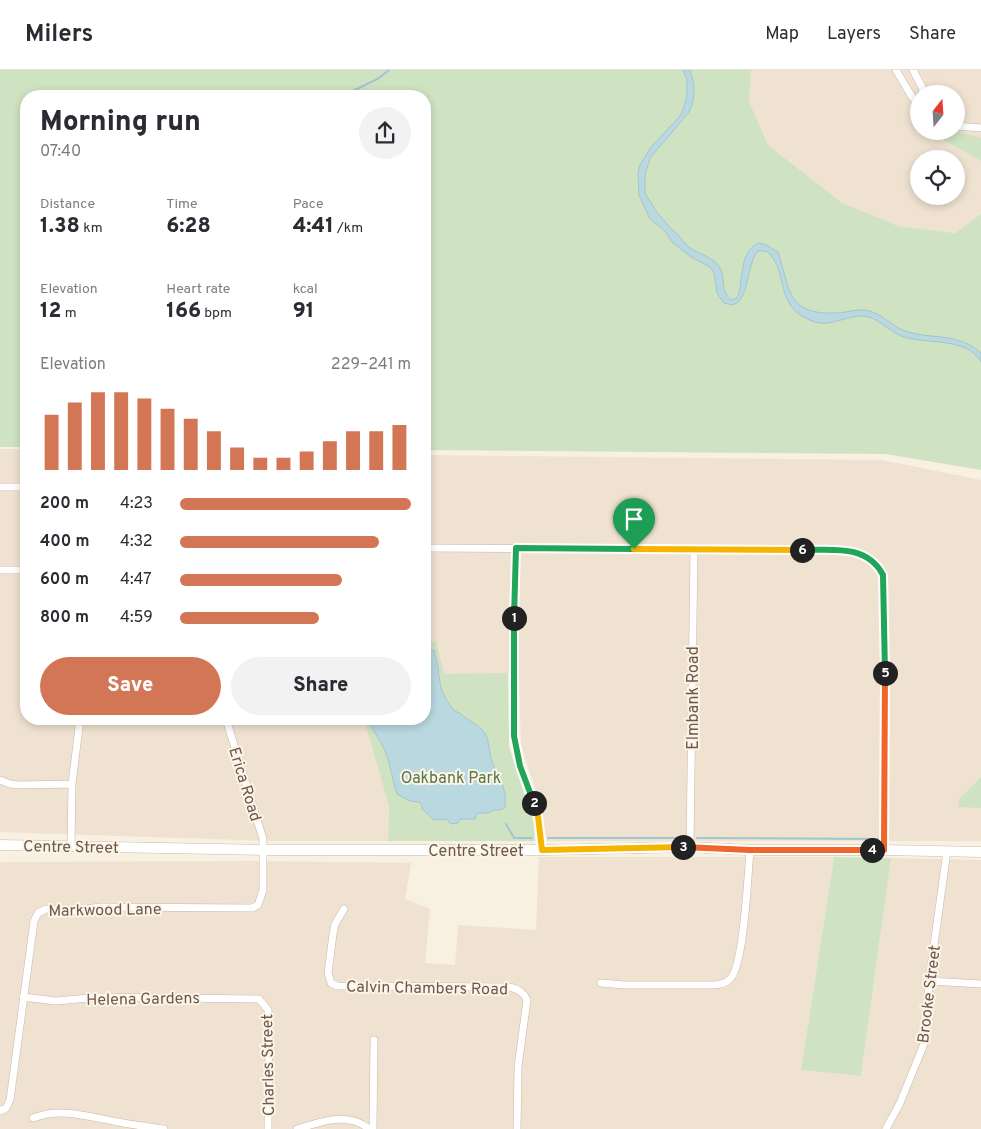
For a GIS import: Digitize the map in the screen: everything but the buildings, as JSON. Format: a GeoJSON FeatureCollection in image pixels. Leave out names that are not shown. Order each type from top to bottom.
{"type":"FeatureCollection","features":[{"type":"Feature","properties":{"kind":"main road","name":"Centre Street"},"geometry":{"type":"LineString","coordinates":[[0,845],[263,850],[542,850],[690,847],[750,850],[981,852]]}},
{"type":"Feature","properties":{"kind":"street"},"geometry":{"type":"LineString","coordinates":[[896,70],[910,93]]}},
{"type":"Feature","properties":{"kind":"street"},"geometry":{"type":"LineString","coordinates":[[913,70],[921,85]]}},
{"type":"Feature","properties":{"kind":"street"},"geometry":{"type":"LineString","coordinates":[[965,127],[981,128]]}},
{"type":"Feature","properties":{"kind":"street"},"geometry":{"type":"LineString","coordinates":[[0,487],[20,487]]}},
{"type":"Feature","properties":{"kind":"street"},"geometry":{"type":"LineString","coordinates":[[431,548],[844,550],[857,552],[869,558],[883,575],[884,850]]}},
{"type":"Feature","properties":{"kind":"street"},"geometry":{"type":"LineString","coordinates":[[516,548],[514,736],[520,766],[538,816],[542,850]]}},
{"type":"Feature","properties":{"kind":"street","name":"Elmbank Road"},"geometry":{"type":"LineString","coordinates":[[690,847],[692,582],[694,549]]}},
{"type":"Feature","properties":{"kind":"street"},"geometry":{"type":"LineString","coordinates":[[0,570],[20,570]]}},
{"type":"Feature","properties":{"kind":"street"},"geometry":{"type":"LineString","coordinates":[[71,846],[72,784],[79,725]]}},
{"type":"Feature","properties":{"kind":"street","name":"Erica Road"},"geometry":{"type":"LineString","coordinates":[[228,725],[263,839],[263,850]]}},
{"type":"Feature","properties":{"kind":"street"},"geometry":{"type":"LineString","coordinates":[[0,780],[19,785],[72,784]]}},
{"type":"Feature","properties":{"kind":"street","name":"Markwood Lane"},"geometry":{"type":"LineString","coordinates":[[2,1110],[10,1100],[34,921],[40,911],[46,909],[73,911],[108,907],[252,908],[258,905],[263,890],[263,850]]}},
{"type":"Feature","properties":{"kind":"street"},"geometry":{"type":"LineString","coordinates":[[601,983],[712,986],[720,985],[731,979],[740,956],[750,850]]}},
{"type":"Feature","properties":{"kind":"street","name":"Brooke Street"},"geometry":{"type":"LineString","coordinates":[[886,1129],[912,1076],[924,1044],[929,981],[947,852]]}},
{"type":"Feature","properties":{"kind":"street","name":"Calvin Chambers Road"},"geometry":{"type":"LineString","coordinates":[[344,909],[335,924],[328,973],[331,983],[337,986],[510,987],[526,995],[517,1089],[517,1129]]}},
{"type":"Feature","properties":{"kind":"street"},"geometry":{"type":"LineString","coordinates":[[929,981],[981,984]]}},
{"type":"Feature","properties":{"kind":"street","name":"Helena Gardens"},"geometry":{"type":"LineString","coordinates":[[23,997],[56,1002],[116,997],[252,998],[262,1001]]}},
{"type":"Feature","properties":{"kind":"street","name":"Charles Street"},"geometry":{"type":"LineString","coordinates":[[262,1001],[268,1010],[269,1020],[268,1129]]}},
{"type":"Feature","properties":{"kind":"street"},"geometry":{"type":"LineString","coordinates":[[373,1129],[374,1040]]}},
{"type":"Feature","properties":{"kind":"street"},"geometry":{"type":"LineString","coordinates":[[33,1118],[46,1114],[76,1113],[164,1129]]}},
{"type":"Feature","properties":{"kind":"street"},"geometry":{"type":"LineString","coordinates":[[297,1129],[344,1118],[354,1120],[369,1129]]}},
{"type":"Feature","properties":{"kind":"shaded area"},"geometry":{"type":"Polygon","coordinates":[[[751,70],[981,70],[981,214],[955,233],[898,226],[841,202],[768,145],[749,101],[751,70]]]}},
{"type":"Feature","properties":{"kind":"shaded area"},"geometry":{"type":"Polygon","coordinates":[[[0,449],[20,449],[20,725],[366,725],[389,807],[388,841],[270,841],[0,832],[0,449]]]}},
{"type":"Feature","properties":{"kind":"shaded area"},"geometry":{"type":"Polygon","coordinates":[[[431,455],[882,460],[981,480],[981,841],[547,841],[539,801],[521,745],[519,674],[443,674],[436,642],[431,642],[431,455]]]}},
{"type":"Feature","properties":{"kind":"shaded area"},"geometry":{"type":"Polygon","coordinates":[[[539,857],[834,857],[801,1070],[861,1076],[891,858],[981,860],[981,1129],[0,1129],[0,862],[251,861],[411,863],[405,899],[430,909],[425,963],[455,965],[458,925],[536,930],[539,857]]]}},
{"type":"Feature","properties":{"kind":"green space"},"geometry":{"type":"Polygon","coordinates":[[[0,70],[751,70],[749,101],[768,145],[841,202],[898,226],[955,233],[981,214],[981,470],[886,454],[431,450],[431,90],[20,90],[20,447],[0,447],[0,70]]]}},
{"type":"Feature","properties":{"kind":"green space"},"geometry":{"type":"Polygon","coordinates":[[[965,134],[981,138],[981,161],[965,152],[965,150],[944,140],[965,140],[965,134]]]}},
{"type":"Feature","properties":{"kind":"green space","name":"Oakbank Park"},"geometry":{"type":"Polygon","coordinates":[[[431,641],[436,641],[444,674],[508,673],[509,747],[534,824],[535,841],[388,841],[389,807],[366,725],[431,725],[431,641]]]}},
{"type":"Feature","properties":{"kind":"green space"},"geometry":{"type":"Polygon","coordinates":[[[981,777],[981,808],[958,807],[959,799],[981,777]]]}},
{"type":"Feature","properties":{"kind":"green space"},"geometry":{"type":"Polygon","coordinates":[[[834,857],[891,858],[861,1076],[801,1070],[834,857]]]}},
{"type":"Feature","properties":{"kind":"water"},"geometry":{"type":"Polygon","coordinates":[[[683,70],[690,70],[693,80],[694,96],[691,107],[689,112],[650,158],[645,175],[645,193],[656,211],[687,245],[719,266],[726,293],[731,300],[737,298],[739,293],[745,258],[748,252],[759,243],[778,252],[788,288],[799,304],[807,309],[835,313],[861,310],[871,311],[905,331],[954,339],[972,346],[981,353],[981,362],[966,348],[910,339],[891,331],[869,317],[858,316],[821,323],[801,316],[792,308],[783,288],[778,268],[766,251],[758,251],[754,257],[745,290],[738,302],[732,305],[724,303],[717,293],[714,273],[710,267],[691,257],[673,243],[665,231],[650,219],[639,195],[638,173],[640,165],[651,147],[680,116],[684,107],[687,96],[687,80],[683,70]]]}},
{"type":"Feature","properties":{"kind":"water"},"geometry":{"type":"Polygon","coordinates":[[[434,650],[442,690],[446,699],[454,711],[460,713],[476,725],[486,735],[494,767],[503,786],[505,807],[488,813],[477,813],[475,819],[460,819],[458,823],[451,824],[447,819],[434,820],[422,809],[420,802],[410,801],[397,794],[387,756],[371,726],[431,725],[431,651],[434,650]]]}},
{"type":"Feature","properties":{"kind":"waterway"},"geometry":{"type":"LineString","coordinates":[[355,90],[379,78],[389,70]]}},
{"type":"Feature","properties":{"kind":"waterway"},"geometry":{"type":"LineString","coordinates":[[506,824],[514,838],[532,838]]}},
{"type":"Feature","properties":{"kind":"waterway"},"geometry":{"type":"LineString","coordinates":[[548,838],[686,838]]}},
{"type":"Feature","properties":{"kind":"waterway"},"geometry":{"type":"LineString","coordinates":[[697,838],[878,839]]}},
{"type":"Feature","properties":{"kind":"route"},"geometry":{"type":"LineString","coordinates":[[516,548],[634,549],[844,550],[857,552],[873,561],[883,575],[885,694],[884,850],[750,850],[690,847],[542,850],[538,816],[529,788],[522,774],[513,726],[516,548]]}}]}
